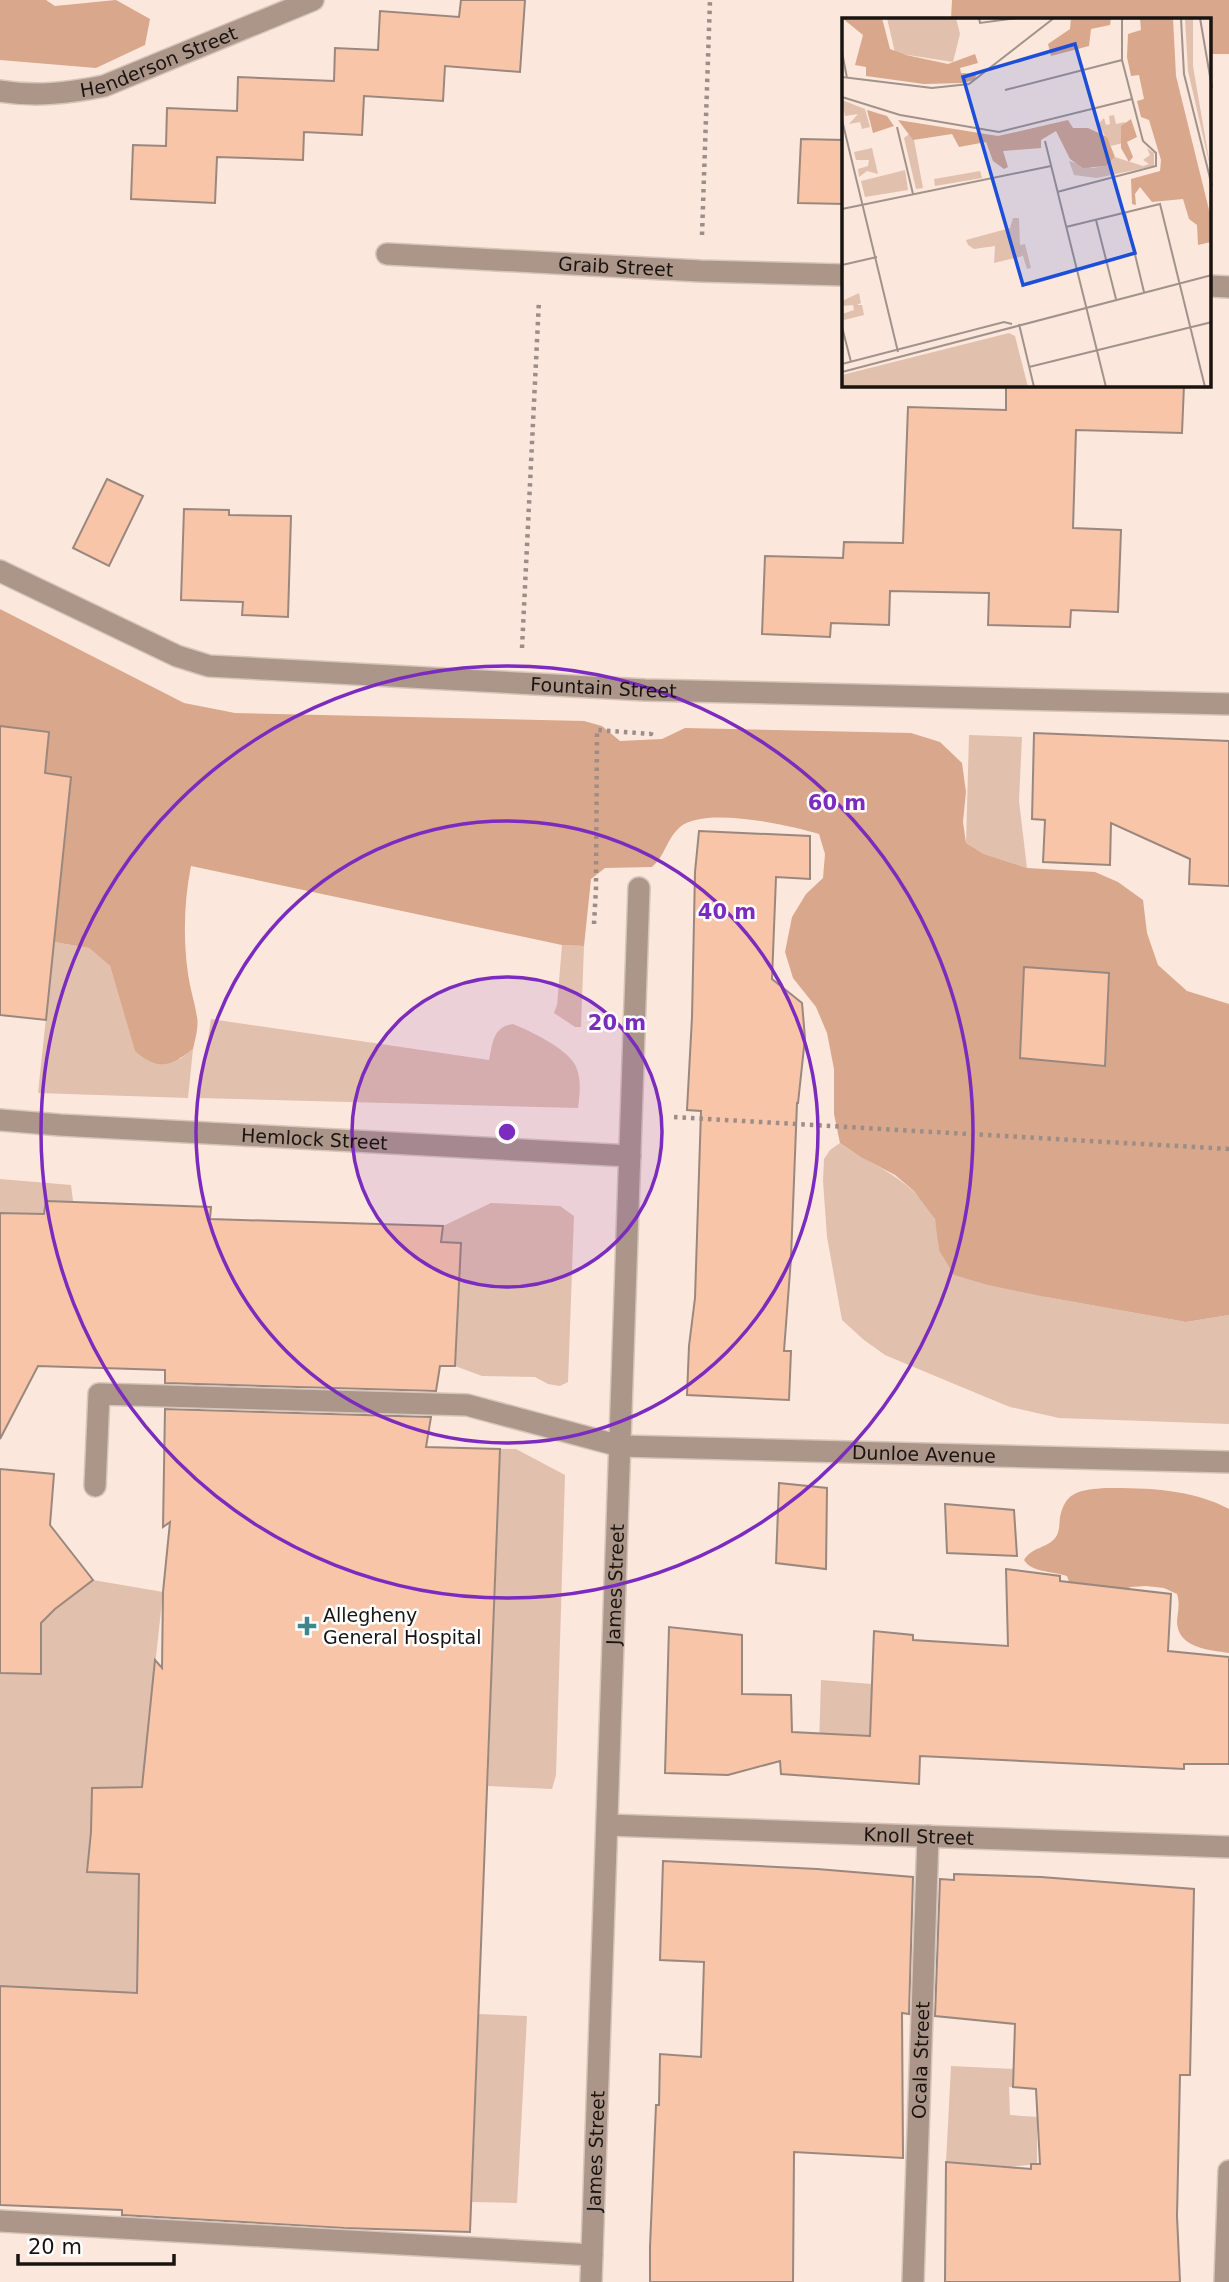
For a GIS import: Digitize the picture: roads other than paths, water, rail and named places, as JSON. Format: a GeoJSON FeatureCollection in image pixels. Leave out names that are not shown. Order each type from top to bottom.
{"type":"FeatureCollection","features":[{"type":"Feature","properties":{"kind":"street","name":"Henderson Street"},"geometry":{"type":"LineString","coordinates":[[0,91],[43,95],[104,86],[313,0]]}},
{"type":"Feature","properties":{"kind":"street","name":"Graib Street"},"geometry":{"type":"LineString","coordinates":[[387,254],[700,271],[842,275]]}},
{"type":"Feature","properties":{"kind":"street","name":"Fountain Street"},"geometry":{"type":"LineString","coordinates":[[0,571],[177,656],[209,666],[645,690],[1229,704]]}},
{"type":"Feature","properties":{"kind":"street","name":"James Street"},"geometry":{"type":"LineString","coordinates":[[591,2282],[639,888]]}},
{"type":"Feature","properties":{"kind":"street","name":"Hemlock Street"},"geometry":{"type":"LineString","coordinates":[[0,1120],[630,1156]]}},
{"type":"Feature","properties":{"kind":"street","name":"Dunloe Avenue"},"geometry":{"type":"LineString","coordinates":[[96,1486],[99,1394],[467,1405],[620,1446],[1229,1462]]}},
{"type":"Feature","properties":{"kind":"street","name":"Knoll Street"},"geometry":{"type":"LineString","coordinates":[[607,1825],[1229,1847]]}},
{"type":"Feature","properties":{"kind":"street","name":"Ocala Street"},"geometry":{"type":"LineString","coordinates":[[913,2282],[928,1836]]}},
{"type":"Feature","properties":{"kind":"street"},"geometry":{"type":"LineString","coordinates":[[1225,2282],[1229,2171]]}},
{"type":"Feature","properties":{"kind":"street"},"geometry":{"type":"LineString","coordinates":[[0,2221],[592,2255]]}},
{"type":"Feature","properties":{"kind":"place","name":"Allegheny General Hospital"},"geometry":{"type":"Point","coordinates":[307,1626]}}]}
